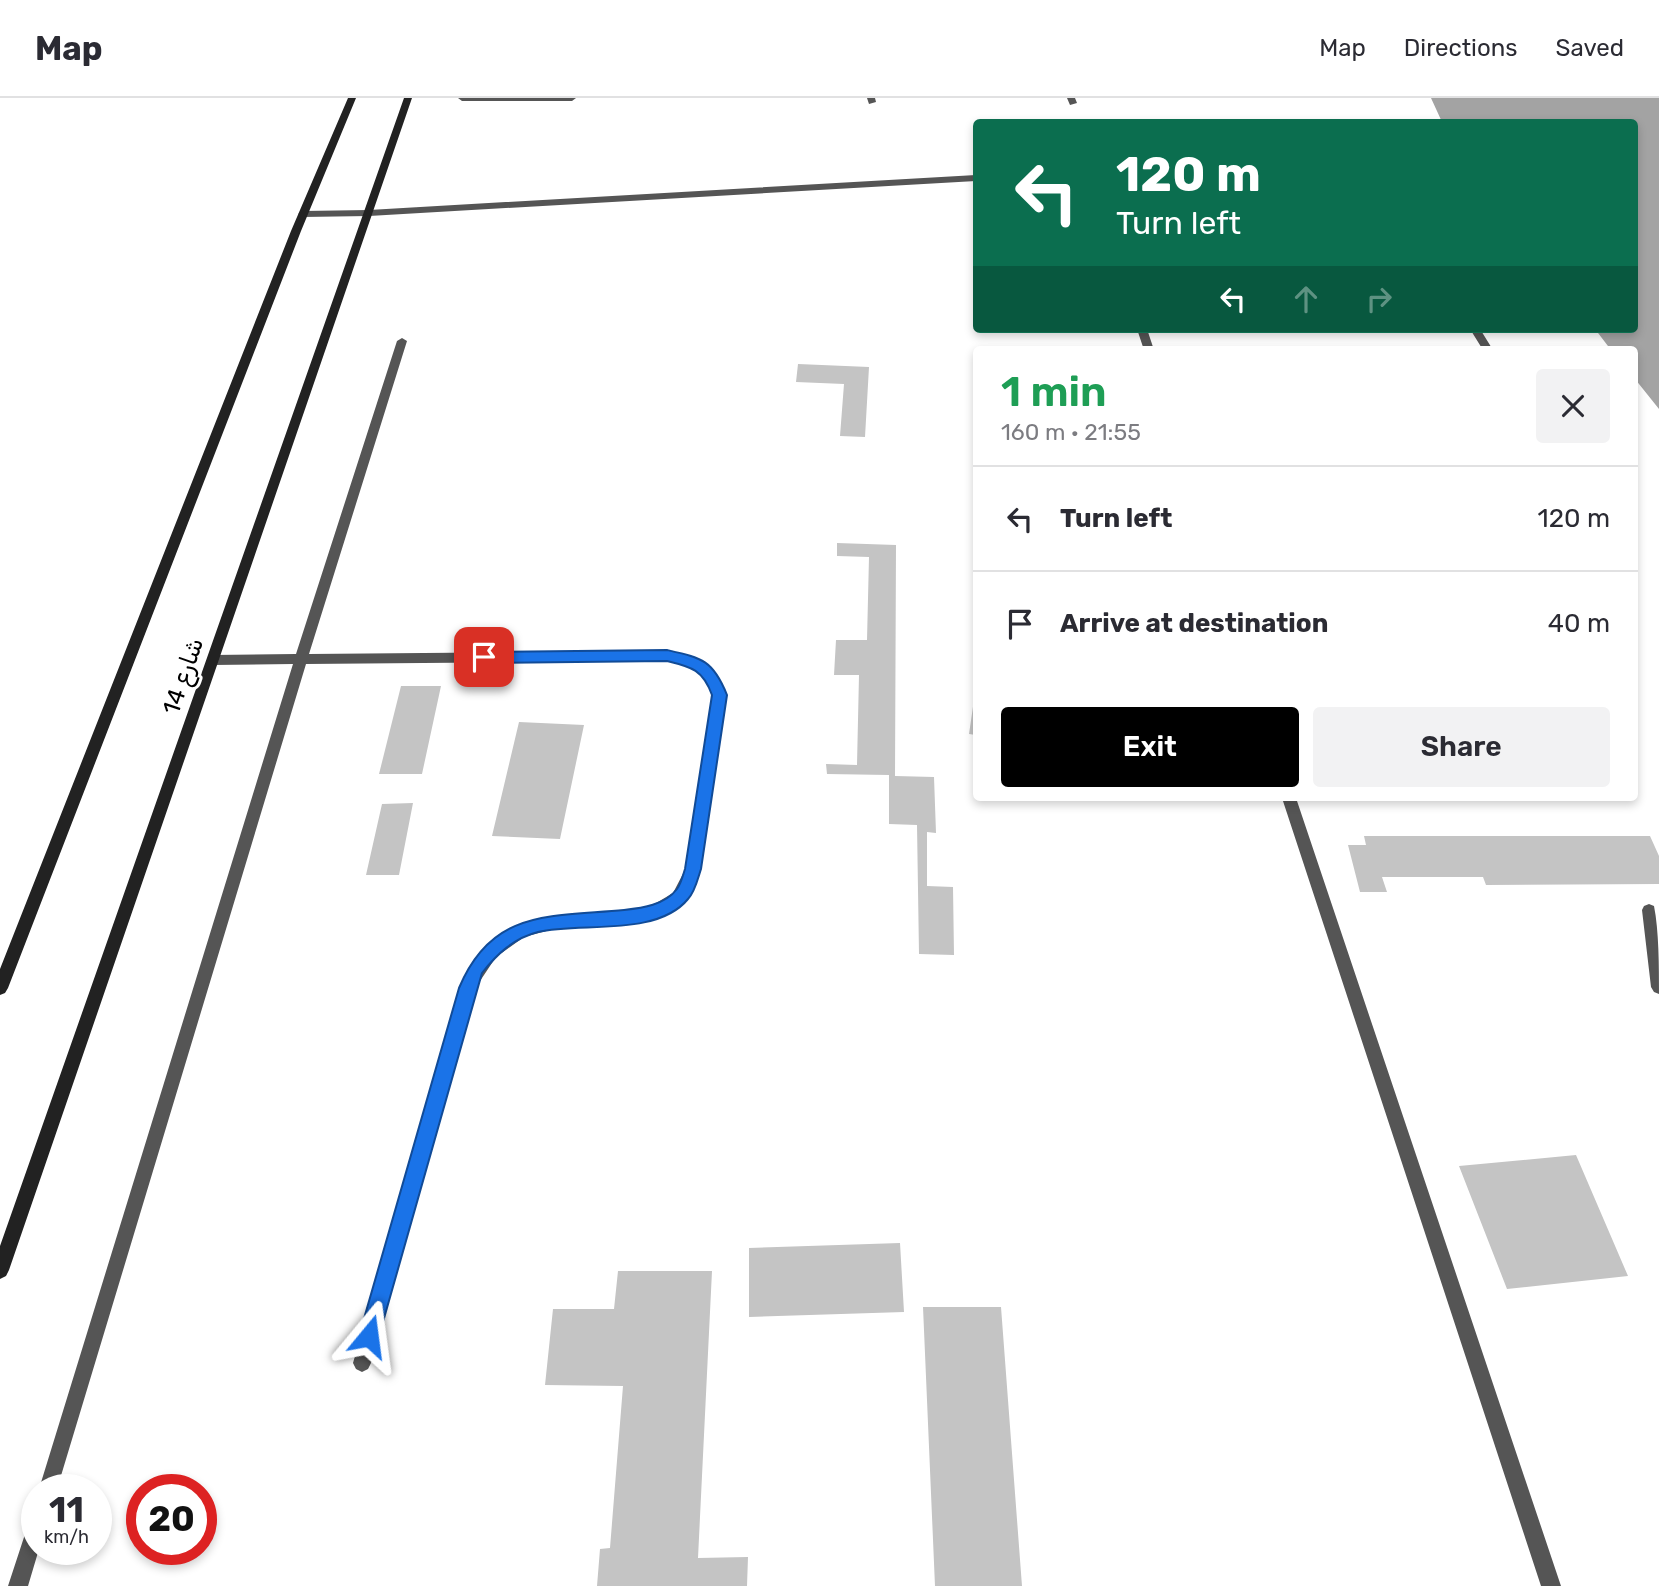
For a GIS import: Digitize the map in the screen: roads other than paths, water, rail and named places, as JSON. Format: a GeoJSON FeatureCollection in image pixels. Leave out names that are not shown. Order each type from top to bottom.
{"type":"FeatureCollection","features":[{"type":"Feature","properties":{"kind":"street"},"geometry":{"type":"LineString","coordinates":[[0,988],[303,214],[352,98]]}},
{"type":"Feature","properties":{"kind":"street","name":"شارع 14"},"geometry":{"type":"LineString","coordinates":[[0,1270],[408,98]]}},
{"type":"Feature","properties":{"kind":"lane"},"geometry":{"type":"LineString","coordinates":[[462,98],[572,98]]}},
{"type":"Feature","properties":{"kind":"lane"},"geometry":{"type":"LineString","coordinates":[[303,214],[369,213],[973,178]]}},
{"type":"Feature","properties":{"kind":"lane"},"geometry":{"type":"LineString","coordinates":[[53,1474],[301,659],[402,341]]}},
{"type":"Feature","properties":{"kind":"lane"},"geometry":{"type":"LineString","coordinates":[[213,660],[667,656],[692,661],[703,667],[712,675],[720,695],[693,869],[682,894],[665,908],[643,915],[536,925],[519,931],[491,950],[476,968],[467,988],[362,1363]]}},
{"type":"Feature","properties":{"kind":"lane"},"geometry":{"type":"LineString","coordinates":[[1290,801],[1551,1586]]}},
{"type":"Feature","properties":{"kind":"lane"},"geometry":{"type":"LineString","coordinates":[[1649,910],[1659,987]]}},
{"type":"Feature","properties":{"kind":"lane"},"geometry":{"type":"LineString","coordinates":[[18,1586],[25,1565]]}}]}
